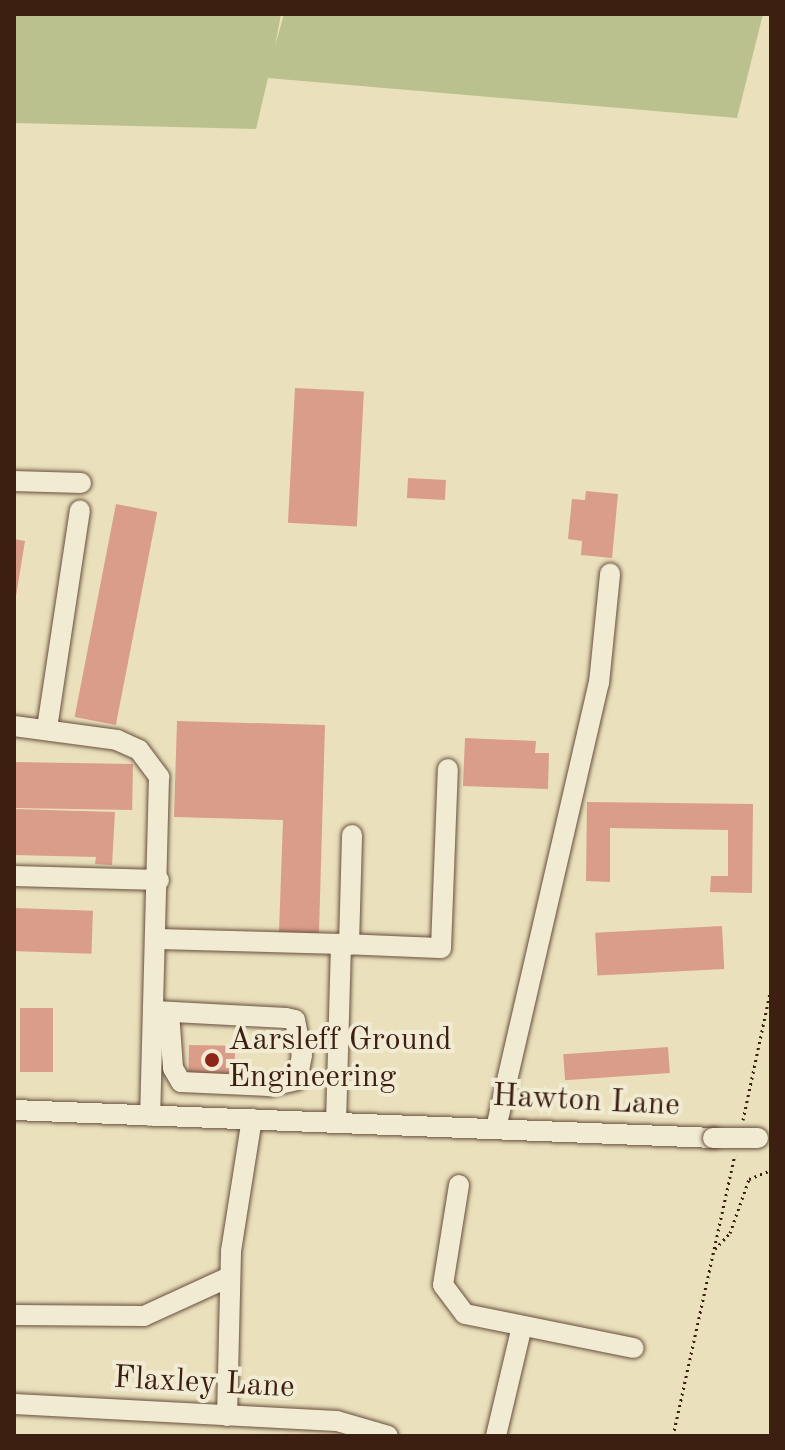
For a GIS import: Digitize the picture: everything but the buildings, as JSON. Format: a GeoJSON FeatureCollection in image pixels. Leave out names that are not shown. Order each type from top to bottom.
{"type":"FeatureCollection","features":[{"type":"Feature","properties":{"kind":"street"},"geometry":{"type":"LineString","coordinates":[[14,481],[81,483]]}},
{"type":"Feature","properties":{"kind":"street"},"geometry":{"type":"LineString","coordinates":[[47,728],[80,510]]}},
{"type":"Feature","properties":{"kind":"street"},"geometry":{"type":"LineString","coordinates":[[496,1128],[599,683],[610,574]]}},
{"type":"Feature","properties":{"kind":"street"},"geometry":{"type":"LineString","coordinates":[[14,726],[47,728],[117,740],[153,763],[162,1012],[173,1068],[181,1082],[270,1086],[297,1080],[302,1055],[295,1020],[162,1012]]}},
{"type":"Feature","properties":{"kind":"street"},"geometry":{"type":"LineString","coordinates":[[159,939],[441,948],[448,769]]}},
{"type":"Feature","properties":{"kind":"street"},"geometry":{"type":"LineString","coordinates":[[336,1122],[352,835]]}},
{"type":"Feature","properties":{"kind":"street"},"geometry":{"type":"LineString","coordinates":[[14,876],[159,880]]}},
{"type":"Feature","properties":{"kind":"street"},"geometry":{"type":"LineString","coordinates":[[150,1116],[162,1012]]}},
{"type":"Feature","properties":{"kind":"street","name":"Hawton Lane"},"geometry":{"type":"LineString","coordinates":[[14,1110],[713,1138],[757,1136]]}},
{"type":"Feature","properties":{"kind":"street"},"geometry":{"type":"LineString","coordinates":[[227,1416],[229,1277],[252,1119]]}},
{"type":"Feature","properties":{"kind":"street"},"geometry":{"type":"LineString","coordinates":[[459,1185],[443,1285],[465,1314],[634,1348]]}},
{"type":"Feature","properties":{"kind":"street"},"geometry":{"type":"LineString","coordinates":[[14,1315],[144,1316],[229,1277]]}},
{"type":"Feature","properties":{"kind":"street"},"geometry":{"type":"LineString","coordinates":[[496,1436],[522,1326]]}},
{"type":"Feature","properties":{"kind":"street","name":"Flaxley Lane"},"geometry":{"type":"LineString","coordinates":[[14,1404],[337,1421],[388,1436]]}},
{"type":"Feature","properties":{"kind":"path"},"geometry":{"type":"LineString","coordinates":[[757,1136],[771,988]]}},
{"type":"Feature","properties":{"kind":"path"},"geometry":{"type":"LineString","coordinates":[[673,1436],[737,1146]]}},
{"type":"Feature","properties":{"kind":"path"},"geometry":{"type":"LineString","coordinates":[[715,1249],[730,1233],[749,1179],[771,1170]]}},
{"type":"Feature","properties":{"kind":"green space"},"geometry":{"type":"Polygon","coordinates":[[[14,14],[281,14],[275,46],[284,14],[763,14],[737,118],[268,78],[256,129],[14,123],[14,14]]]}},
{"type":"Feature","properties":{"kind":"place","name":"Aarsleff Ground Engineering"},"geometry":{"type":"Point","coordinates":[212,1060]}}]}
